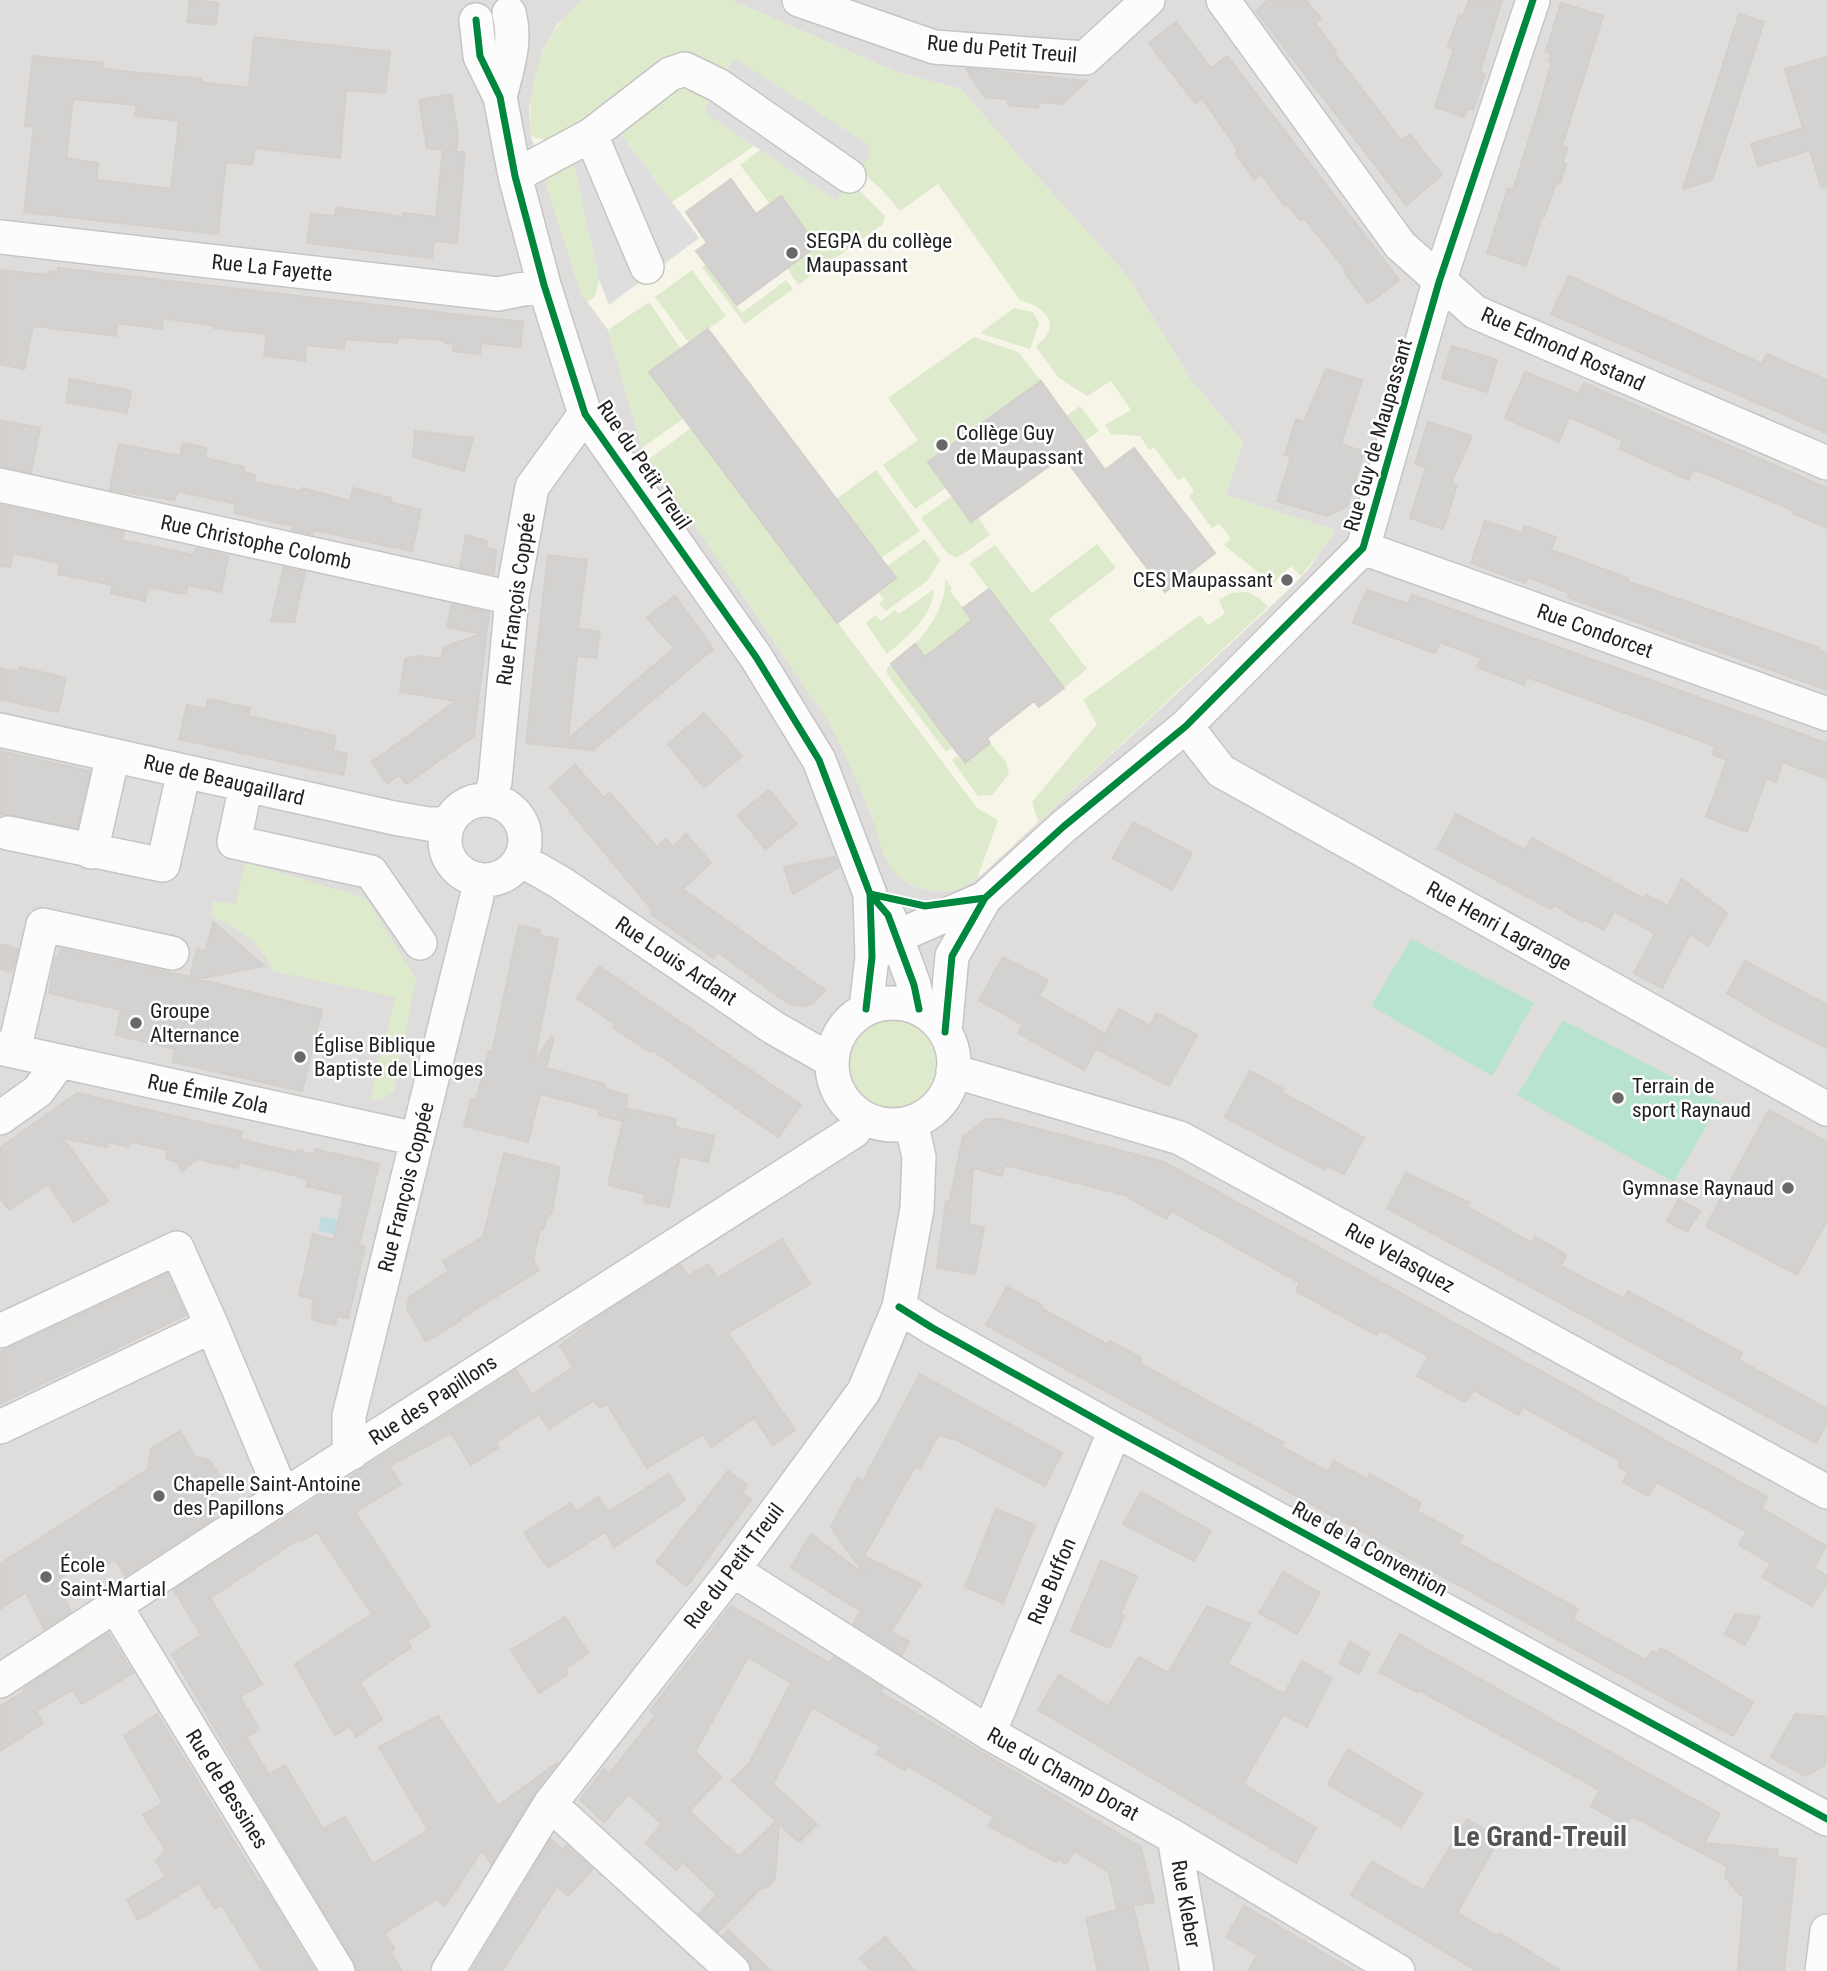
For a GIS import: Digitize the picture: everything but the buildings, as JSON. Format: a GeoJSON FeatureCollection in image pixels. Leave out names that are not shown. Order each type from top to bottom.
{"type":"FeatureCollection","features":[{"type":"Feature","properties":{"kind":"street","name":"Rue du Petit Treuil"},"geometry":{"type":"LineString","coordinates":[[799,0],[934,47],[1085,58],[1148,0]]}},
{"type":"Feature","properties":{"kind":"street","name":"Rue Edmond Rostand"},"geometry":{"type":"LineString","coordinates":[[1223,0],[1400,246],[1475,312],[1827,463]]}},
{"type":"Feature","properties":{"kind":"street","name":"Rue Guy de Maupassant"},"geometry":{"type":"LineString","coordinates":[[884,947],[985,898],[1063,827],[1186,726],[1363,548],[1439,282],[1533,0]]}},
{"type":"Feature","properties":{"kind":"street","name":"Rue du Petit Treuil"},"geometry":{"type":"LineString","coordinates":[[500,97],[512,50],[512,6]]}},
{"type":"Feature","properties":{"kind":"street"},"geometry":{"type":"LineString","coordinates":[[467,10],[493,21],[512,6]]}},
{"type":"Feature","properties":{"kind":"street","name":"Rue du Petit Treuil"},"geometry":{"type":"LineString","coordinates":[[467,10],[480,56],[500,97],[515,176],[544,285],[585,414],[755,657],[819,760],[870,894],[888,915],[884,947],[914,985],[919,1009]]}},
{"type":"Feature","properties":{"kind":"street"},"geometry":{"type":"LineString","coordinates":[[515,176],[592,135],[670,74],[685,69],[718,85],[849,176]]}},
{"type":"Feature","properties":{"kind":"street"},"geometry":{"type":"LineString","coordinates":[[592,135],[647,267]]}},
{"type":"Feature","properties":{"kind":"street","name":"Rue La Fayette"},"geometry":{"type":"LineString","coordinates":[[0,237],[498,294],[544,285]]}},
{"type":"Feature","properties":{"kind":"street","name":"Rue François Coppée"},"geometry":{"type":"LineString","coordinates":[[489,800],[495,782],[512,598],[532,487],[585,414]]}},
{"type":"Feature","properties":{"kind":"street","name":"Rue Christophe Colomb"},"geometry":{"type":"LineString","coordinates":[[0,485],[512,598]]}},
{"type":"Feature","properties":{"kind":"street","name":"Rue Condorcet"},"geometry":{"type":"LineString","coordinates":[[1363,548],[1827,714]]}},
{"type":"Feature","properties":{"kind":"street","name":"Rue Henri Lagrange"},"geometry":{"type":"LineString","coordinates":[[1186,726],[1221,771],[1827,1109]]}},
{"type":"Feature","properties":{"kind":"street","name":"Rue de Beaugaillard"},"geometry":{"type":"LineString","coordinates":[[0,730],[394,818],[428,824],[448,824]]}},
{"type":"Feature","properties":{"kind":"street"},"geometry":{"type":"LineString","coordinates":[[91,852],[113,755]]}},
{"type":"Feature","properties":{"kind":"street"},"geometry":{"type":"LineString","coordinates":[[8,832],[163,866],[184,771]]}},
{"type":"Feature","properties":{"kind":"street"},"geometry":{"type":"LineString","coordinates":[[246,785],[234,842],[371,872],[419,943]]}},
{"type":"Feature","properties":{"kind":"street"},"geometry":{"type":"LineString","coordinates":[[489,800],[502,803],[513,810],[521,821],[525,847],[521,860],[513,870],[503,876],[478,879],[457,869],[450,859],[446,848],[448,824],[464,805],[489,800]]}},
{"type":"Feature","properties":{"kind":"street","name":"Rue Louis Ardant"},"geometry":{"type":"LineString","coordinates":[[521,860],[561,883],[774,1028],[832,1061]]}},
{"type":"Feature","properties":{"kind":"street","name":"Rue François Coppée"},"geometry":{"type":"LineString","coordinates":[[352,1453],[349,1442],[349,1416],[477,896],[478,879]]}},
{"type":"Feature","properties":{"kind":"street"},"geometry":{"type":"LineString","coordinates":[[870,894],[926,905],[985,898]]}},
{"type":"Feature","properties":{"kind":"street","name":"Rue Guy de Maupassant"},"geometry":{"type":"LineString","coordinates":[[945,1032],[952,956],[985,898]]}},
{"type":"Feature","properties":{"kind":"street"},"geometry":{"type":"LineString","coordinates":[[7,1049],[43,925],[172,953]]}},
{"type":"Feature","properties":{"kind":"street"},"geometry":{"type":"LineString","coordinates":[[866,1010],[884,947]]}},
{"type":"Feature","properties":{"kind":"street"},"geometry":{"type":"LineString","coordinates":[[883,1004],[919,1009],[934,1018],[945,1032],[953,1051],[953,1072],[940,1103],[911,1122],[895,1125],[862,1117],[849,1107],[839,1093],[833,1078],[835,1045],[852,1018],[866,1010],[883,1004]]}},
{"type":"Feature","properties":{"kind":"street","name":"Rue Émile Zola"},"geometry":{"type":"LineString","coordinates":[[7,1049],[417,1139]]}},
{"type":"Feature","properties":{"kind":"street"},"geometry":{"type":"LineString","coordinates":[[0,1118],[38,1091],[60,1061]]}},
{"type":"Feature","properties":{"kind":"street","name":"Rue Velasquez"},"geometry":{"type":"LineString","coordinates":[[953,1072],[1180,1139],[1827,1492]]}},
{"type":"Feature","properties":{"kind":"street","name":"Rue des Papillons"},"geometry":{"type":"LineString","coordinates":[[0,1681],[854,1130],[862,1117]]}},
{"type":"Feature","properties":{"kind":"street","name":"Rue du Petit Treuil"},"geometry":{"type":"LineString","coordinates":[[448,1971],[550,1804],[733,1570],[864,1391],[899,1307],[917,1209],[919,1157],[911,1122]]}},
{"type":"Feature","properties":{"kind":"street"},"geometry":{"type":"LineString","coordinates":[[0,1331],[177,1248],[283,1496]]}},
{"type":"Feature","properties":{"kind":"street","name":"Rue de la Convention"},"geometry":{"type":"LineString","coordinates":[[899,1307],[1115,1430],[1827,1819]]}},
{"type":"Feature","properties":{"kind":"street"},"geometry":{"type":"LineString","coordinates":[[0,1427],[212,1326]]}},
{"type":"Feature","properties":{"kind":"street","name":"Rue Buffon"},"geometry":{"type":"LineString","coordinates":[[989,1733],[1115,1430]]}},
{"type":"Feature","properties":{"kind":"street","name":"Rue du Champ Dorat"},"geometry":{"type":"LineString","coordinates":[[733,1570],[989,1733],[1174,1837],[1398,1971]]}},
{"type":"Feature","properties":{"kind":"street","name":"Rue de Bessines"},"geometry":{"type":"LineString","coordinates":[[116,1606],[338,1971]]}},
{"type":"Feature","properties":{"kind":"street"},"geometry":{"type":"LineString","coordinates":[[550,1804],[733,1971]]}},
{"type":"Feature","properties":{"kind":"street","name":"Rue Kleber"},"geometry":{"type":"LineString","coordinates":[[1174,1837],[1197,1971]]}},
{"type":"Feature","properties":{"kind":"street"},"geometry":{"type":"LineString","coordinates":[[1822,1971],[1827,1931]]}},
{"type":"Feature","properties":{"kind":"shaded area"},"geometry":{"type":"Polygon","coordinates":[[[0,0],[1827,0],[1827,1971],[0,1971],[0,0]]]}},
{"type":"Feature","properties":{"kind":"shaded area","name":"Collège Guy de Maupassant"},"geometry":{"type":"Polygon","coordinates":[[[583,0],[731,0],[899,73],[961,89],[1128,277],[1191,380],[1243,442],[1226,495],[1335,530],[1308,570],[1283,595],[977,879],[960,888],[930,891],[910,885],[893,870],[885,857],[852,768],[829,722],[642,448],[608,330],[581,293],[531,136],[529,108],[543,50],[557,25],[583,0]]]}},
{"type":"Feature","properties":{"kind":"shaded area"},"geometry":{"type":"Polygon","coordinates":[[[736,59],[867,144],[870,154],[836,201],[705,113],[709,93],[682,81],[620,133],[699,238],[609,305],[599,280],[574,165],[564,167],[666,63],[721,74],[736,59]]]}},
{"type":"Feature","properties":{"kind":"shaded area"},"geometry":{"type":"Polygon","coordinates":[[[108,777],[212,797],[192,901],[0,862],[0,835],[91,852],[108,777]]]}},
{"type":"Feature","properties":{"kind":"shaded area"},"geometry":{"type":"Polygon","coordinates":[[[217,808],[396,846],[436,906],[418,917],[367,889],[241,856],[229,895],[201,889],[217,808]]]}},
{"type":"Feature","properties":{"kind":"green space"},"geometry":{"type":"Polygon","coordinates":[[[583,0],[731,0],[899,73],[961,89],[1128,277],[1191,380],[1243,442],[1226,495],[1335,530],[1330,540],[1301,576],[1291,566],[1273,584],[1224,545],[1231,538],[1219,524],[1212,528],[1189,497],[1194,491],[1184,477],[1178,480],[1154,447],[1149,450],[1140,436],[1111,434],[1105,425],[1131,410],[1111,381],[1087,396],[1059,378],[1036,347],[1050,328],[1047,317],[1032,304],[1020,300],[938,184],[900,211],[882,190],[736,59],[721,74],[704,64],[556,143],[531,136],[531,97],[539,61],[556,29],[583,0]]]}},
{"type":"Feature","properties":{"kind":"green space"},"geometry":{"type":"Polygon","coordinates":[[[677,83],[709,93],[705,113],[754,146],[672,202],[620,133],[677,83]]]}},
{"type":"Feature","properties":{"kind":"green space"},"geometry":{"type":"Polygon","coordinates":[[[760,150],[836,201],[850,181],[885,216],[883,224],[798,285],[787,268],[817,246],[781,196],[770,204],[740,165],[760,150]]]}},
{"type":"Feature","properties":{"kind":"green space"},"geometry":{"type":"Polygon","coordinates":[[[574,165],[599,280],[595,297],[587,302],[581,293],[542,171],[574,165]]]}},
{"type":"Feature","properties":{"kind":"green space"},"geometry":{"type":"Polygon","coordinates":[[[706,264],[742,313],[786,280],[793,289],[745,324],[702,267],[706,264]]]}},
{"type":"Feature","properties":{"kind":"green space"},"geometry":{"type":"Polygon","coordinates":[[[692,270],[726,316],[689,343],[655,297],[692,270]]]}},
{"type":"Feature","properties":{"kind":"green space"},"geometry":{"type":"Polygon","coordinates":[[[649,302],[681,349],[650,372],[684,418],[642,448],[608,330],[649,302]]]}},
{"type":"Feature","properties":{"kind":"green space"},"geometry":{"type":"Polygon","coordinates":[[[1014,308],[1033,312],[1039,323],[1030,349],[980,333],[1014,308]]]}},
{"type":"Feature","properties":{"kind":"green space"},"geometry":{"type":"Polygon","coordinates":[[[974,337],[1018,352],[1041,381],[928,462],[947,487],[915,509],[883,465],[918,440],[888,398],[974,337]]]}},
{"type":"Feature","properties":{"kind":"green space"},"geometry":{"type":"Polygon","coordinates":[[[1080,406],[1099,431],[1084,441],[1066,416],[1080,406]]]}},
{"type":"Feature","properties":{"kind":"green space"},"geometry":{"type":"Polygon","coordinates":[[[691,428],[977,808],[998,820],[977,879],[962,887],[938,891],[919,888],[895,873],[883,851],[870,810],[829,722],[649,459],[691,428]]]}},
{"type":"Feature","properties":{"kind":"green space"},"geometry":{"type":"Polygon","coordinates":[[[876,470],[920,531],[881,558],[836,499],[876,470]]]}},
{"type":"Feature","properties":{"kind":"green space"},"geometry":{"type":"Polygon","coordinates":[[[952,496],[971,521],[978,517],[990,535],[957,558],[947,553],[921,518],[952,496]]]}},
{"type":"Feature","properties":{"kind":"green space"},"geometry":{"type":"Polygon","coordinates":[[[925,539],[940,560],[927,581],[886,611],[879,604],[884,599],[878,592],[896,578],[887,566],[925,539]]]}},
{"type":"Feature","properties":{"kind":"green space"},"geometry":{"type":"Polygon","coordinates":[[[1097,544],[1116,568],[1049,619],[1087,669],[1064,688],[969,563],[995,545],[1032,593],[1097,544]]]}},
{"type":"Feature","properties":{"kind":"green space"},"geometry":{"type":"Polygon","coordinates":[[[945,579],[952,588],[950,591],[972,620],[925,657],[915,644],[927,630],[940,606],[945,579]]]}},
{"type":"Feature","properties":{"kind":"green space"},"geometry":{"type":"Polygon","coordinates":[[[934,589],[933,599],[924,617],[887,654],[866,623],[876,615],[881,621],[895,610],[899,614],[934,589]]]}},
{"type":"Feature","properties":{"kind":"green space"},"geometry":{"type":"Polygon","coordinates":[[[1248,592],[1268,607],[1038,822],[1032,802],[1097,724],[1083,700],[1200,615],[1208,625],[1225,614],[1219,600],[1231,593],[1248,592]]]}},
{"type":"Feature","properties":{"kind":"green space"},"geometry":{"type":"Polygon","coordinates":[[[891,664],[953,747],[946,752],[887,674],[887,668],[891,664]]]}},
{"type":"Feature","properties":{"kind":"green space"},"geometry":{"type":"Polygon","coordinates":[[[990,743],[1006,762],[1009,774],[992,795],[978,796],[952,760],[957,756],[964,764],[990,743]]]}},
{"type":"Feature","properties":{"kind":"green space"},"geometry":{"type":"Polygon","coordinates":[[[245,862],[366,898],[416,979],[394,1092],[380,1100],[370,1099],[395,997],[273,971],[262,952],[248,937],[210,916],[213,901],[236,904],[245,862]]]}},
{"type":"Feature","properties":{"kind":"green space"},"geometry":{"type":"Polygon","coordinates":[[[1411,939],[1534,1003],[1492,1076],[1371,1006],[1411,939]]]}},
{"type":"Feature","properties":{"kind":"green space"},"geometry":{"type":"Polygon","coordinates":[[[893,1020],[910,1024],[924,1033],[933,1047],[937,1064],[933,1081],[924,1095],[910,1104],[893,1108],[876,1104],[862,1095],[853,1081],[849,1064],[853,1047],[862,1033],[876,1024],[893,1020]]]}},
{"type":"Feature","properties":{"kind":"green space","name":"Terrain de sport Raynaud"},"geometry":{"type":"Polygon","coordinates":[[[1563,1020],[1720,1102],[1674,1182],[1517,1095],[1563,1020]]]}},
{"type":"Feature","properties":{"kind":"water"},"geometry":{"type":"Polygon","coordinates":[[[321,1216],[354,1223],[350,1238],[318,1231],[321,1216]]]}},
{"type":"Feature","properties":{"kind":"cycle path"},"geometry":{"type":"LineString","coordinates":[[945,1032],[952,956],[985,898],[1063,827],[1186,726],[1363,548],[1439,282],[1533,0]]}},
{"type":"Feature","properties":{"kind":"cycle path"},"geometry":{"type":"LineString","coordinates":[[476,20],[480,56],[500,97],[515,176],[544,285],[585,414],[756,657],[819,760],[870,894],[872,957],[866,1009]]}},
{"type":"Feature","properties":{"kind":"cycle path"},"geometry":{"type":"LineString","coordinates":[[870,894],[888,915],[914,985],[919,1009]]}},
{"type":"Feature","properties":{"kind":"cycle path"},"geometry":{"type":"LineString","coordinates":[[870,894],[925,906],[985,898]]}},
{"type":"Feature","properties":{"kind":"cycle path"},"geometry":{"type":"LineString","coordinates":[[899,1307],[1115,1430],[1827,1819]]}},
{"type":"Feature","properties":{"kind":"place","name":"SEGPA du collège Maupassant"},"geometry":{"type":"Point","coordinates":[792,253]}},
{"type":"Feature","properties":{"kind":"place","name":"Collège Guy de Maupassant"},"geometry":{"type":"Point","coordinates":[942,445]}},
{"type":"Feature","properties":{"kind":"place","name":"CES Maupassant"},"geometry":{"type":"Point","coordinates":[1287,580]}},
{"type":"Feature","properties":{"kind":"place","name":"Groupe Alternance"},"geometry":{"type":"Point","coordinates":[136,1023]}},
{"type":"Feature","properties":{"kind":"place","name":"Église Biblique Baptiste de Limoges"},"geometry":{"type":"Point","coordinates":[300,1057]}},
{"type":"Feature","properties":{"kind":"place","name":"Terrain de sport Raynaud"},"geometry":{"type":"Point","coordinates":[1618,1098]}},
{"type":"Feature","properties":{"kind":"place","name":"Gymnase Raynaud"},"geometry":{"type":"Point","coordinates":[1788,1188]}},
{"type":"Feature","properties":{"kind":"place","name":"Chapelle Saint-Antoine des Papillons"},"geometry":{"type":"Point","coordinates":[159,1496]}},
{"type":"Feature","properties":{"kind":"place","name":"École Saint-Martial"},"geometry":{"type":"Point","coordinates":[46,1577]}},
{"type":"Feature","properties":{"kind":"district","name":"Le Grand-Treuil"},"geometry":{"type":"Point","coordinates":[1540,1836]}}]}
